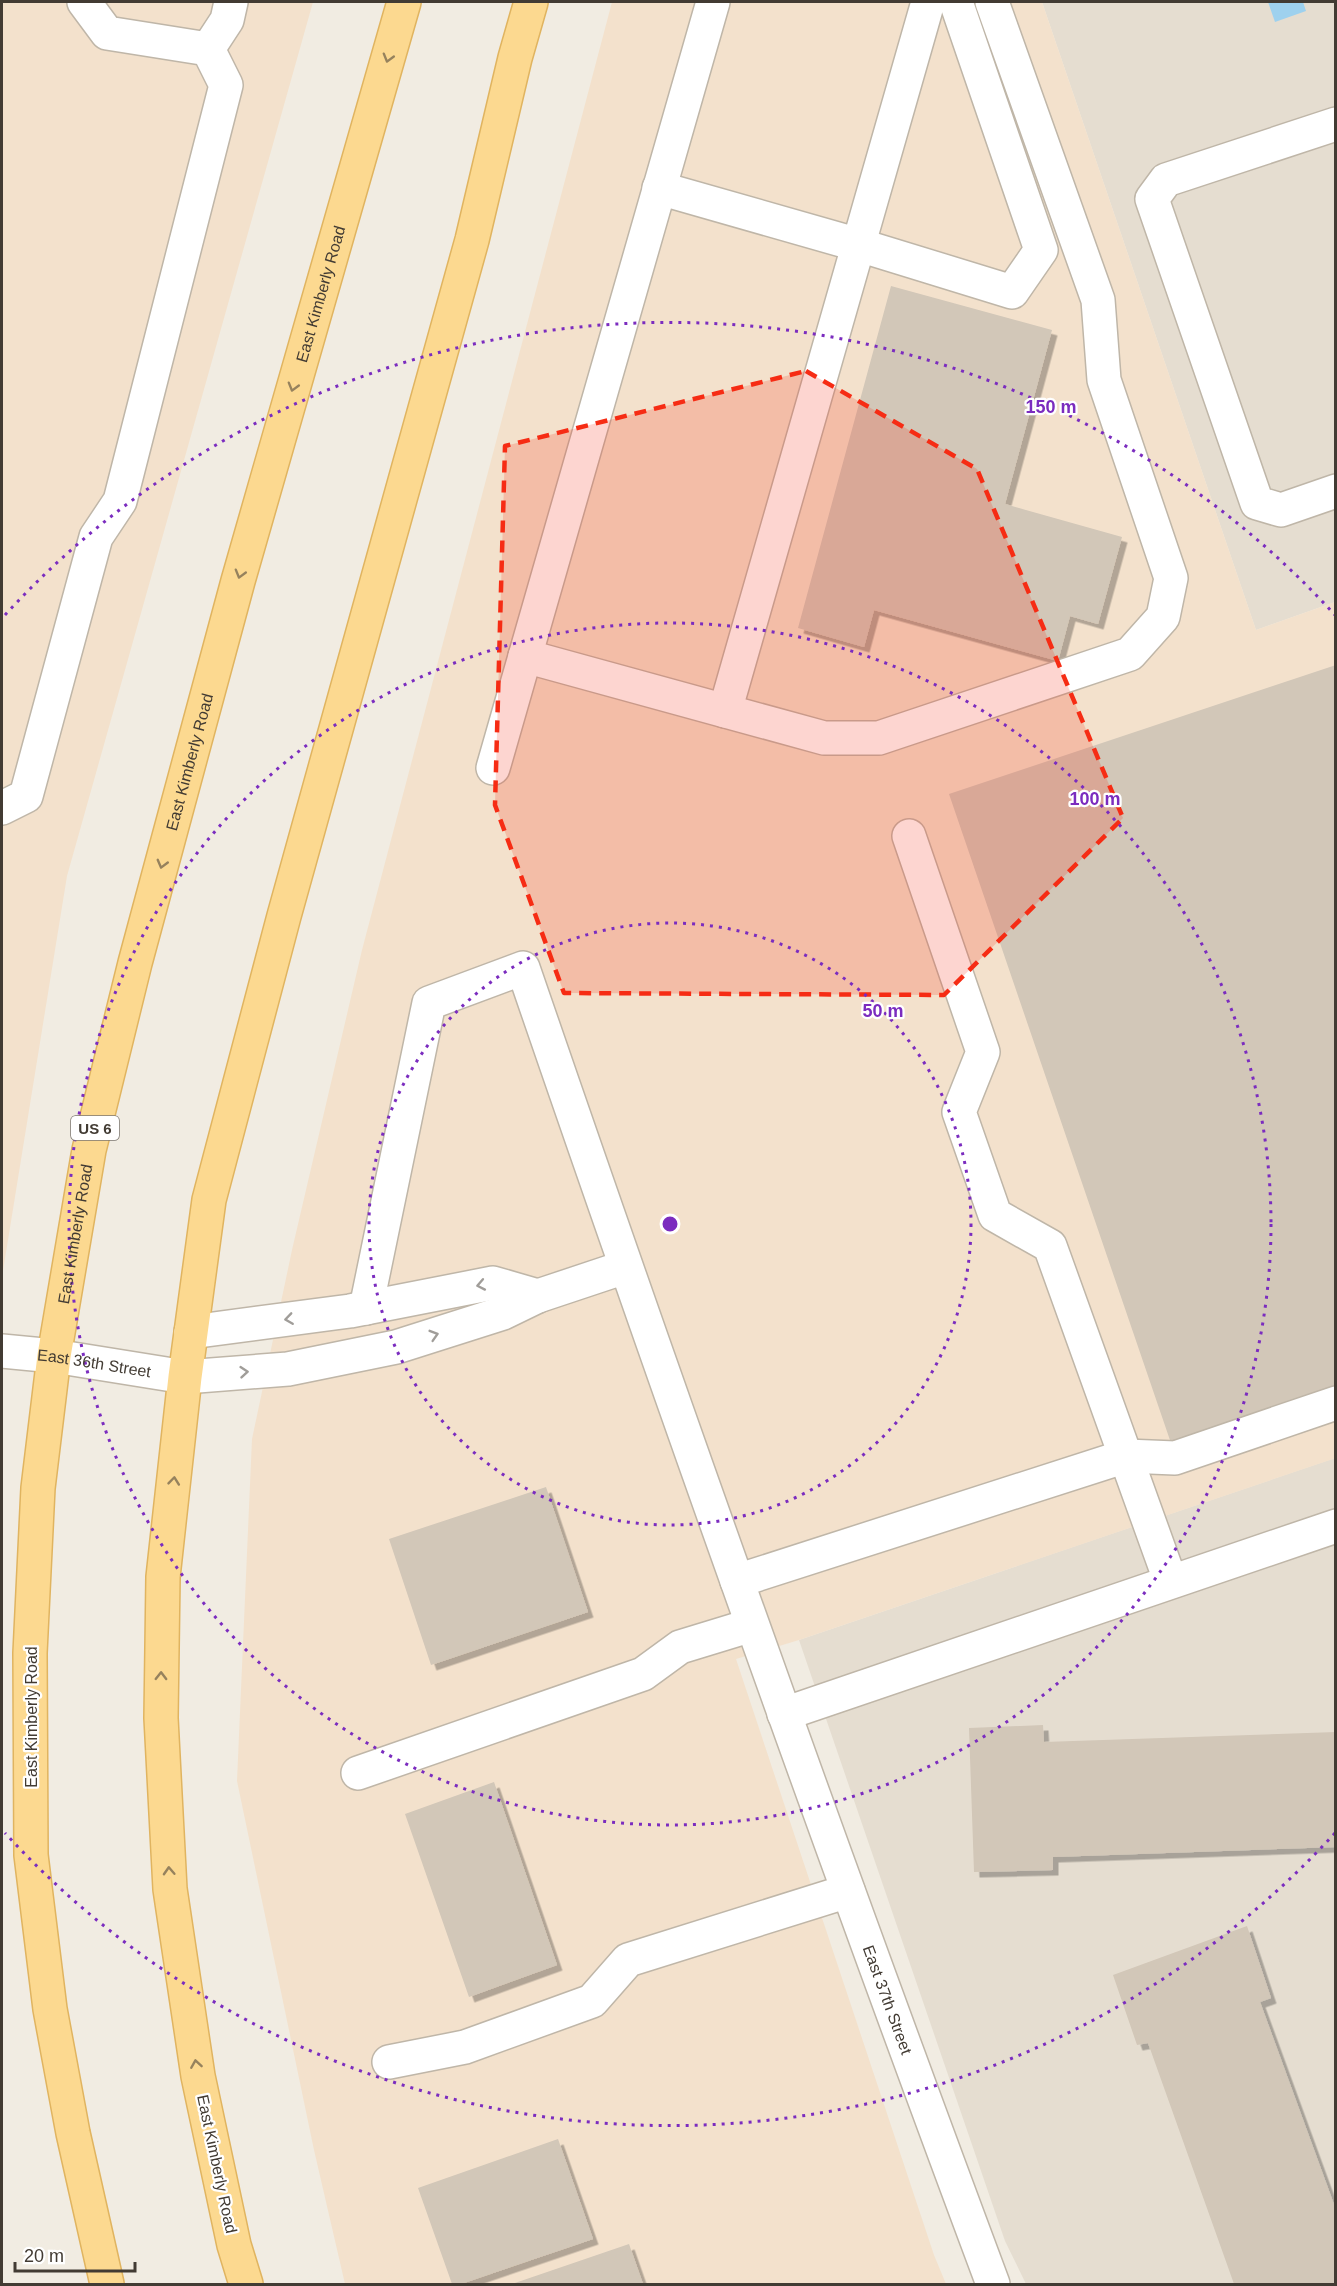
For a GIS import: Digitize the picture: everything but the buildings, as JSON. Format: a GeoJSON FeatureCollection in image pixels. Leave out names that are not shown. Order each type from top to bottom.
{"type":"FeatureCollection","features":[{"type":"Feature","properties":{"kind":"main road","name":"East Kimberly Road"},"geometry":{"type":"LineString","coordinates":[[107,2284],[73,2133],[50,2009],[31,1855],[30,1653],[38,1488],[54,1356],[89,1150],[135,963],[238,581],[404,2]]}},
{"type":"Feature","properties":{"kind":"main road","name":"East Kimberly Road"},"geometry":{"type":"LineString","coordinates":[[246,2284],[234,2245],[198,2076],[170,1889],[161,1718],[163,1577],[185,1377],[208,1200],[284,916],[472,240],[515,58],[531,2]]}},
{"type":"Feature","properties":{"kind":"street"},"geometry":{"type":"LineString","coordinates":[[84,2],[107,33],[208,49]]}},
{"type":"Feature","properties":{"kind":"street"},"geometry":{"type":"LineString","coordinates":[[208,49],[227,20],[231,2]]}},
{"type":"Feature","properties":{"kind":"street"},"geometry":{"type":"LineString","coordinates":[[493,768],[712,2]]}},
{"type":"Feature","properties":{"kind":"street"},"geometry":{"type":"LineString","coordinates":[[725,711],[928,2]]}},
{"type":"Feature","properties":{"kind":"street"},"geometry":{"type":"LineString","coordinates":[[659,188],[859,245],[1012,292],[1041,250],[956,2]]}},
{"type":"Feature","properties":{"kind":"street"},"geometry":{"type":"LineString","coordinates":[[525,656],[824,738],[879,738],[1130,654],[1163,617],[1171,578],[1104,380],[1098,300],[992,2]]}},
{"type":"Feature","properties":{"kind":"street"},"geometry":{"type":"LineString","coordinates":[[2,808],[26,796],[96,537],[120,501],[226,85],[208,49]]}},
{"type":"Feature","properties":{"kind":"street"},"geometry":{"type":"LineString","coordinates":[[1335,124],[1166,180],[1152,199],[1257,503],[1281,510],[1335,491]]}},
{"type":"Feature","properties":{"kind":"street"},"geometry":{"type":"LineString","coordinates":[[909,836],[984,1052],[959,1112],[973,1153],[995,1215],[1050,1246],[1170,1580]]}},
{"type":"Feature","properties":{"kind":"street","name":"East 37th Street"},"geometry":{"type":"LineString","coordinates":[[366,1308],[429,1003],[523,968],[625,1267],[752,1625],[993,2284]]}},
{"type":"Feature","properties":{"kind":"street","name":"East 36th Street"},"geometry":{"type":"LineString","coordinates":[[2,1351],[54,1356],[185,1377],[288,1368],[396,1347],[503,1313],[538,1296],[625,1267]]}},
{"type":"Feature","properties":{"kind":"street"},"geometry":{"type":"LineString","coordinates":[[191,1332],[366,1308],[493,1283],[538,1296]]}},
{"type":"Feature","properties":{"kind":"street"},"geometry":{"type":"LineString","coordinates":[[737,1581],[1126,1456],[1175,1458],[1335,1403]]}},
{"type":"Feature","properties":{"kind":"street"},"geometry":{"type":"LineString","coordinates":[[784,1714],[1170,1580],[1335,1526]]}},
{"type":"Feature","properties":{"kind":"street"},"geometry":{"type":"LineString","coordinates":[[358,1773],[644,1674],[680,1647],[752,1625]]}},
{"type":"Feature","properties":{"kind":"street"},"geometry":{"type":"LineString","coordinates":[[388,2062],[465,2047],[592,2001],[628,1960],[848,1891]]}},
{"type":"Feature","properties":{"kind":"highlighted area"},"geometry":{"type":"Polygon","coordinates":[[[806,371],[977,469],[1123,818],[944,995],[564,993],[495,805],[505,446],[806,371]]]}},
{"type":"Feature","properties":{"kind":"shaded area"},"geometry":{"type":"Polygon","coordinates":[[[2,2],[313,2],[67,876],[2,1277],[2,2]]]}},
{"type":"Feature","properties":{"kind":"shaded area"},"geometry":{"type":"Polygon","coordinates":[[[612,2],[1042,2],[1256,630],[1335,602],[1336,1458],[799,1640],[736,1659],[934,2255],[946,2284],[345,2284],[314,2150],[237,1781],[252,1439],[292,1250],[362,950],[612,2]]]}},
{"type":"Feature","properties":{"kind":"shaded area"},"geometry":{"type":"Polygon","coordinates":[[[1042,2],[1335,2],[1335,602],[1256,630],[1042,2]]]}},
{"type":"Feature","properties":{"kind":"shaded area"},"geometry":{"type":"Polygon","coordinates":[[[1335,1458],[1335,2284],[1026,2284],[1005,2241],[799,1640],[1335,1458]]]}},
{"type":"Feature","properties":{"kind":"water"},"geometry":{"type":"Polygon","coordinates":[[[1268,2],[1303,2],[1306,11],[1275,22],[1268,2]]]}}]}
